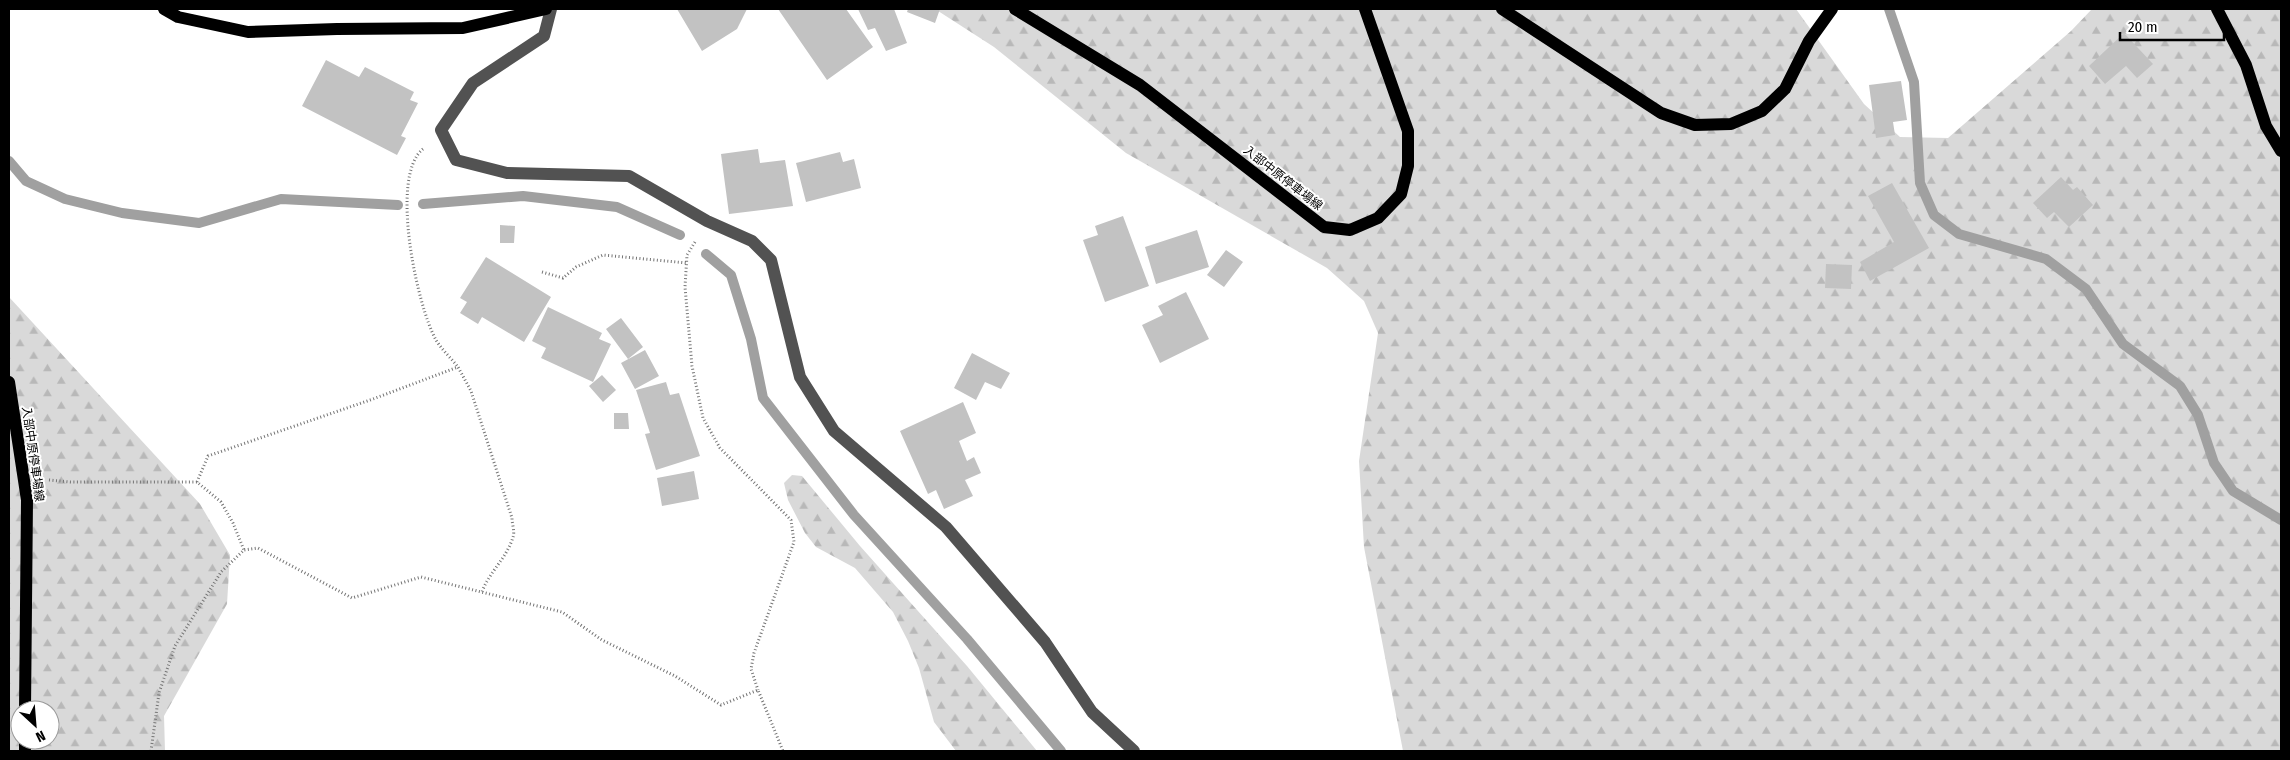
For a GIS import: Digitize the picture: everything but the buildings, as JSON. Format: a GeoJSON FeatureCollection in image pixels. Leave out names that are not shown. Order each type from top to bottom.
{"type":"FeatureCollection","features":[{"type":"Feature","properties":{"kind":"main road"},"geometry":{"type":"LineString","coordinates":[[164,9],[178,17],[248,32],[463,28],[546,9]]}},
{"type":"Feature","properties":{"kind":"main road","name":"入部中原停車場線"},"geometry":{"type":"LineString","coordinates":[[1015,9],[1140,85],[1324,227],[1350,230],[1378,218],[1401,194],[1408,166],[1408,131],[1365,9]]}},
{"type":"Feature","properties":{"kind":"main road"},"geometry":{"type":"LineString","coordinates":[[1502,9],[1661,113],[1695,125],[1731,124],[1762,111],[1785,89],[1809,42],[1832,9]]}},
{"type":"Feature","properties":{"kind":"main road"},"geometry":{"type":"LineString","coordinates":[[2217,9],[2246,65],[2266,126],[2281,151]]}},
{"type":"Feature","properties":{"kind":"main road","name":"入部中原停車場線"},"geometry":{"type":"LineString","coordinates":[[9,382],[27,500],[25,700]]}},
{"type":"Feature","properties":{"kind":"street"},"geometry":{"type":"LineString","coordinates":[[551,9],[544,36],[473,83],[441,130],[456,160],[508,173],[629,176],[707,221],[752,241],[771,260],[800,376],[834,431],[946,527],[1045,642],[1092,712],[1134,751]]}},
{"type":"Feature","properties":{"kind":"path"},"geometry":{"type":"LineString","coordinates":[[444,138],[428,145],[416,155],[409,171],[408,230],[421,303],[437,340],[458,367],[472,391],[512,518],[514,536],[504,558],[487,579],[482,592]]}},
{"type":"Feature","properties":{"kind":"path"},"geometry":{"type":"LineString","coordinates":[[707,221],[687,255],[685,287],[692,366],[703,418],[720,448],[791,520],[794,542],[754,653],[751,669],[783,751]]}},
{"type":"Feature","properties":{"kind":"path"},"geometry":{"type":"LineString","coordinates":[[542,272],[563,278],[576,267],[603,255],[687,263]]}},
{"type":"Feature","properties":{"kind":"path"},"geometry":{"type":"LineString","coordinates":[[197,482],[208,456],[373,399],[458,367]]}},
{"type":"Feature","properties":{"kind":"path"},"geometry":{"type":"LineString","coordinates":[[23,478],[70,482],[197,482],[221,502],[233,523],[244,550]]}},
{"type":"Feature","properties":{"kind":"path"},"geometry":{"type":"LineString","coordinates":[[151,751],[159,693],[175,646],[220,572],[244,550],[258,548],[352,598],[421,576],[562,612],[602,640],[675,676],[721,705],[758,690]]}},
{"type":"Feature","properties":{"kind":"green space"},"geometry":{"type":"Polygon","coordinates":[[[935,9],[1796,9],[1864,104],[1900,137],[1948,138],[2071,31],[2092,9],[2281,9],[2281,751],[1403,751],[1364,547],[1359,461],[1378,333],[1364,301],[1327,268],[1126,153],[994,47],[935,9]]]}},
{"type":"Feature","properties":{"kind":"green space"},"geometry":{"type":"Polygon","coordinates":[[[9,297],[200,504],[230,555],[227,604],[164,716],[165,751],[9,751],[9,297]]]}},
{"type":"Feature","properties":{"kind":"green space"},"geometry":{"type":"Polygon","coordinates":[[[792,475],[802,476],[860,546],[967,666],[1037,751],[956,751],[934,722],[919,668],[893,612],[855,568],[816,547],[805,533],[788,500],[784,483],[792,475]]]}},
{"type":"Feature","properties":{"kind":"waterway"},"geometry":{"type":"LineString","coordinates":[[1889,9],[1914,82],[1920,183],[1934,215],[1959,234],[2046,259],[2086,289],[2123,344],[2180,386],[2198,415],[2214,463],[2233,491],[2281,520]]}},
{"type":"Feature","properties":{"kind":"waterway"},"geometry":{"type":"LineString","coordinates":[[9,161],[26,181],[65,199],[122,213],[199,223],[281,199],[398,205]]}},
{"type":"Feature","properties":{"kind":"waterway"},"geometry":{"type":"LineString","coordinates":[[423,204],[523,196],[617,207],[680,235]]}},
{"type":"Feature","properties":{"kind":"waterway"},"geometry":{"type":"LineString","coordinates":[[706,254],[731,275],[751,339],[763,398],[854,515],[967,639],[1061,751]]}}]}
